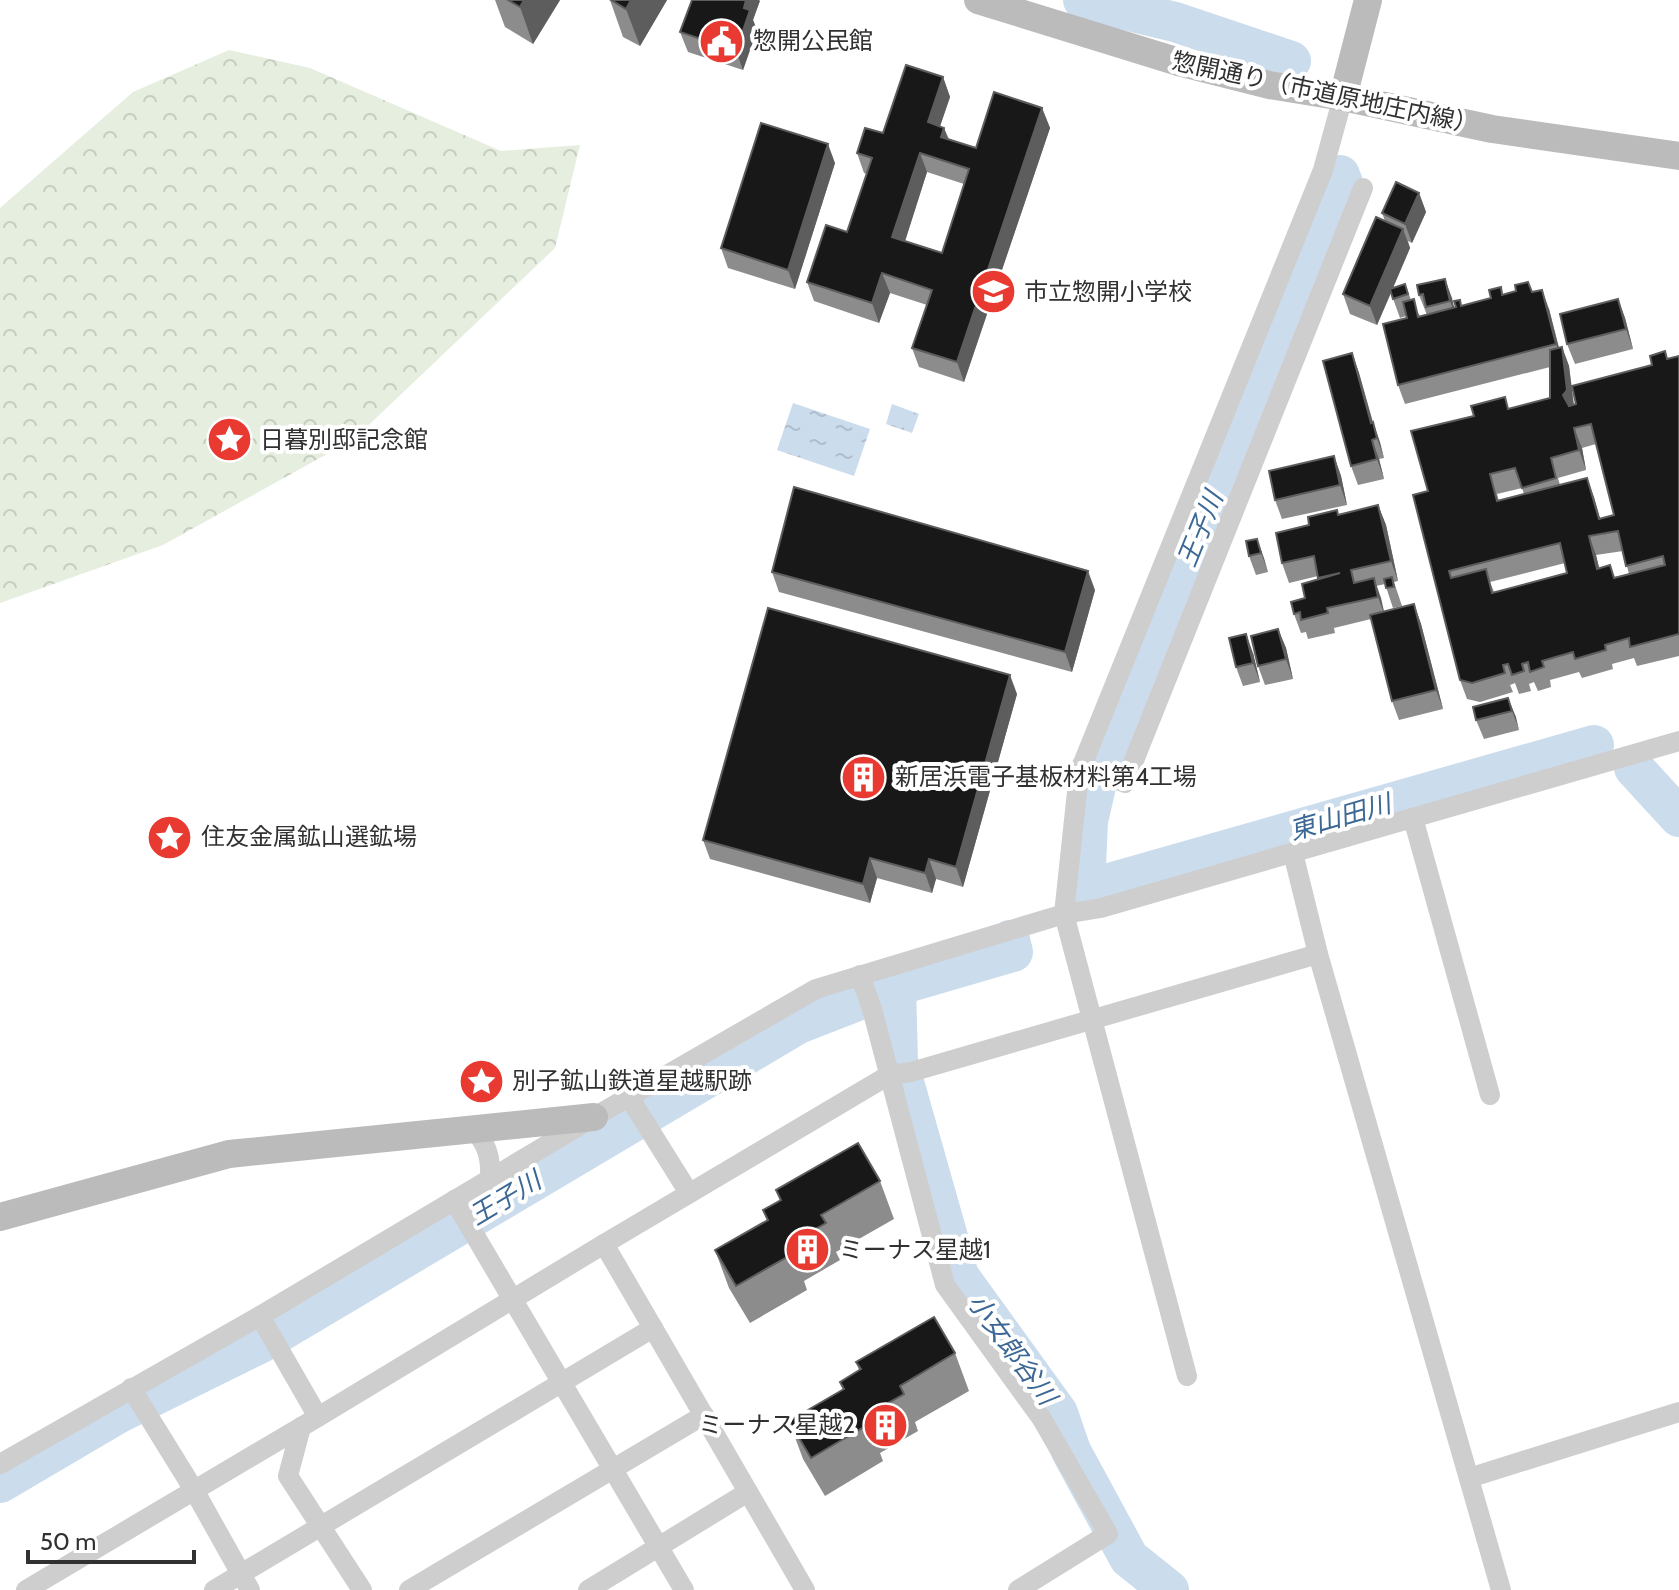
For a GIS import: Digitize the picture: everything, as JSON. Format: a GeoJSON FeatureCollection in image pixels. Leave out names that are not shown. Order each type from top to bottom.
{"type":"FeatureCollection","features":[{"type":"Feature","properties":{"kind":"street","name":"惣開通り（市道原地庄内線）"},"geometry":{"type":"LineString","coordinates":[[978,0],[1182,63],[1269,85],[1343,97],[1492,129],[1679,156]]}},
{"type":"Feature","properties":{"kind":"street"},"geometry":{"type":"LineString","coordinates":[[1187,1376],[1064,914],[1082,766],[1323,170],[1368,0]]}},
{"type":"Feature","properties":{"kind":"street"},"geometry":{"type":"LineString","coordinates":[[1082,766],[1125,783],[1363,188]]}},
{"type":"Feature","properties":{"kind":"street"},"geometry":{"type":"LineString","coordinates":[[0,1464],[261,1317],[490,1178],[594,1117],[632,1100],[816,989],[861,979],[1064,914],[1101,908],[1679,741]]}},
{"type":"Feature","properties":{"kind":"street"},"geometry":{"type":"LineString","coordinates":[[1413,818],[1490,1095]]}},
{"type":"Feature","properties":{"kind":"street"},"geometry":{"type":"LineString","coordinates":[[1293,853],[1318,954],[1501,1590]]}},
{"type":"Feature","properties":{"kind":"street"},"geometry":{"type":"LineString","coordinates":[[26,1590],[310,1422],[512,1297],[899,1073],[1318,954]]}},
{"type":"Feature","properties":{"kind":"street"},"geometry":{"type":"LineString","coordinates":[[861,979],[899,1073],[945,1285],[1042,1419],[1108,1534],[1018,1590]]}},
{"type":"Feature","properties":{"kind":"street"},"geometry":{"type":"LineString","coordinates":[[632,1100],[689,1193]]}},
{"type":"Feature","properties":{"kind":"street"},"geometry":{"type":"LineString","coordinates":[[0,1217],[229,1154],[594,1117]]}},
{"type":"Feature","properties":{"kind":"street"},"geometry":{"type":"LineString","coordinates":[[473,1129],[485,1142],[491,1162],[490,1178]]}},
{"type":"Feature","properties":{"kind":"street"},"geometry":{"type":"LineString","coordinates":[[455,1201],[684,1590]]}},
{"type":"Feature","properties":{"kind":"street"},"geometry":{"type":"LineString","coordinates":[[604,1244],[805,1590]]}},
{"type":"Feature","properties":{"kind":"street"},"geometry":{"type":"LineString","coordinates":[[261,1317],[310,1422],[288,1476],[362,1590]]}},
{"type":"Feature","properties":{"kind":"street"},"geometry":{"type":"LineString","coordinates":[[214,1590],[245,1582],[320,1527],[653,1328]]}},
{"type":"Feature","properties":{"kind":"street"},"geometry":{"type":"LineString","coordinates":[[131,1388],[194,1490],[245,1582]]}},
{"type":"Feature","properties":{"kind":"street"},"geometry":{"type":"LineString","coordinates":[[1469,1478],[1679,1412]]}},
{"type":"Feature","properties":{"kind":"street"},"geometry":{"type":"LineString","coordinates":[[409,1590],[704,1415]]}},
{"type":"Feature","properties":{"kind":"street"},"geometry":{"type":"LineString","coordinates":[[588,1590],[748,1492]]}},
{"type":"Feature","properties":{"kind":"green space"},"geometry":{"type":"Polygon","coordinates":[[[229,50],[310,68],[501,151],[580,145],[555,248],[354,439],[163,545],[0,603],[0,208],[133,92],[229,50]]]}},
{"type":"Feature","properties":{"kind":"water"},"geometry":{"type":"Polygon","coordinates":[[[793,403],[870,429],[854,476],[777,450],[793,403]]]}},
{"type":"Feature","properties":{"kind":"water"},"geometry":{"type":"Polygon","coordinates":[[[892,404],[919,414],[912,433],[886,424],[892,404]]]}},
{"type":"Feature","properties":{"kind":"building"},"geometry":{"type":"Polygon","coordinates":[[[508,0],[524,0],[520,7],[508,0]]]}},
{"type":"Feature","properties":{"kind":"building"},"geometry":{"type":"Polygon","coordinates":[[[611,0],[631,0],[626,9],[611,0]]]}},
{"type":"Feature","properties":{"kind":"building"},"geometry":{"type":"Polygon","coordinates":[[[692,0],[746,0],[744,8],[750,10],[736,51],[680,32],[692,0]]]}},
{"type":"Feature","properties":{"kind":"building"},"geometry":{"type":"Polygon","coordinates":[[[906,65],[943,77],[928,122],[944,128],[941,137],[976,148],[994,92],[1042,108],[957,362],[912,348],[932,290],[882,273],[872,303],[807,282],[826,225],[847,232],[872,158],[857,153],[865,128],[883,133],[906,65]],[[920,153],[892,237],[942,253],[969,169],[920,153]]]}},
{"type":"Feature","properties":{"kind":"building"},"geometry":{"type":"Polygon","coordinates":[[[761,123],[828,144],[788,270],[721,248],[761,123]]]}},
{"type":"Feature","properties":{"kind":"building"},"geometry":{"type":"Polygon","coordinates":[[[1396,182],[1419,193],[1405,224],[1382,213],[1396,182]]]}},
{"type":"Feature","properties":{"kind":"building"},"geometry":{"type":"Polygon","coordinates":[[[1376,217],[1403,229],[1370,306],[1343,294],[1376,217]]]}},
{"type":"Feature","properties":{"kind":"building"},"geometry":{"type":"Polygon","coordinates":[[[1445,279],[1450,301],[1426,307],[1417,285],[1445,279]]]}},
{"type":"Feature","properties":{"kind":"building"},"geometry":{"type":"Polygon","coordinates":[[[1528,282],[1532,292],[1542,290],[1556,344],[1398,385],[1383,324],[1407,318],[1403,302],[1414,299],[1418,317],[1456,307],[1454,301],[1460,300],[1461,306],[1491,298],[1489,290],[1501,287],[1502,295],[1516,291],[1515,285],[1528,282]]]}},
{"type":"Feature","properties":{"kind":"building"},"geometry":{"type":"Polygon","coordinates":[[[1405,284],[1408,294],[1393,299],[1390,289],[1405,284]]]}},
{"type":"Feature","properties":{"kind":"building"},"geometry":{"type":"Polygon","coordinates":[[[1618,299],[1626,329],[1567,344],[1560,314],[1618,299]]]}},
{"type":"Feature","properties":{"kind":"building"},"geometry":{"type":"Polygon","coordinates":[[[1562,347],[1567,390],[1563,395],[1569,406],[1576,404],[1572,386],[1652,365],[1650,356],[1665,351],[1667,359],[1679,356],[1679,634],[1630,647],[1629,638],[1605,645],[1606,650],[1575,659],[1573,652],[1542,661],[1544,667],[1530,672],[1528,662],[1522,664],[1524,671],[1512,675],[1508,664],[1503,665],[1505,673],[1472,683],[1460,680],[1413,495],[1428,491],[1411,431],[1474,416],[1471,406],[1505,397],[1508,409],[1550,398],[1550,350],[1562,347]],[[1591,424],[1574,428],[1579,450],[1551,458],[1556,478],[1522,488],[1515,468],[1490,474],[1497,501],[1587,478],[1599,519],[1614,515],[1591,424]],[[1618,531],[1589,536],[1597,569],[1610,565],[1614,578],[1665,565],[1663,556],[1626,566],[1618,531]],[[1560,543],[1449,571],[1451,578],[1486,569],[1492,593],[1567,573],[1560,543]]]}},
{"type":"Feature","properties":{"kind":"building"},"geometry":{"type":"Polygon","coordinates":[[[1352,353],[1377,438],[1372,440],[1377,459],[1351,466],[1323,361],[1352,353]]]}},
{"type":"Feature","properties":{"kind":"building"},"geometry":{"type":"Polygon","coordinates":[[[1334,456],[1340,485],[1275,500],[1269,471],[1334,456]]]}},
{"type":"Feature","properties":{"kind":"building"},"geometry":{"type":"Polygon","coordinates":[[[794,487],[1088,571],[1065,652],[772,572],[794,487]]]}},
{"type":"Feature","properties":{"kind":"building"},"geometry":{"type":"Polygon","coordinates":[[[1378,505],[1391,561],[1351,570],[1354,583],[1374,578],[1378,597],[1327,608],[1328,613],[1301,620],[1300,612],[1294,614],[1291,602],[1305,598],[1302,584],[1340,573],[1318,578],[1314,556],[1282,563],[1276,533],[1309,525],[1308,517],[1337,510],[1338,515],[1378,505]]]}},
{"type":"Feature","properties":{"kind":"building"},"geometry":{"type":"Polygon","coordinates":[[[1257,539],[1261,553],[1249,556],[1246,541],[1257,539]]]}},
{"type":"Feature","properties":{"kind":"building"},"geometry":{"type":"Polygon","coordinates":[[[1392,577],[1394,587],[1386,588],[1384,579],[1392,577]]]}},
{"type":"Feature","properties":{"kind":"building"},"geometry":{"type":"Polygon","coordinates":[[[1414,604],[1436,690],[1392,701],[1370,615],[1414,604]]]}},
{"type":"Feature","properties":{"kind":"building","name":"新居浜電子基板材料第4工場"},"geometry":{"type":"Polygon","coordinates":[[[768,608],[1010,675],[956,867],[929,859],[925,873],[870,858],[863,884],[703,840],[768,608]]]}},
{"type":"Feature","properties":{"kind":"building"},"geometry":{"type":"Polygon","coordinates":[[[1278,629],[1286,659],[1258,666],[1251,636],[1278,629]]]}},
{"type":"Feature","properties":{"kind":"building"},"geometry":{"type":"Polygon","coordinates":[[[1246,634],[1253,663],[1236,667],[1229,638],[1246,634]]]}},
{"type":"Feature","properties":{"kind":"building"},"geometry":{"type":"Polygon","coordinates":[[[1508,698],[1512,711],[1476,720],[1473,707],[1508,698]]]}},
{"type":"Feature","properties":{"kind":"building"},"geometry":{"type":"Polygon","coordinates":[[[858,1143],[880,1181],[821,1215],[826,1223],[789,1244],[794,1253],[736,1286],[715,1250],[768,1220],[763,1210],[781,1200],[776,1190],[858,1143]]]}},
{"type":"Feature","properties":{"kind":"building"},"geometry":{"type":"Polygon","coordinates":[[[934,1317],[955,1353],[900,1386],[904,1394],[865,1416],[869,1424],[811,1458],[789,1421],[844,1389],[840,1382],[861,1369],[856,1362],[934,1317]]]}},
{"type":"Feature","properties":{"kind":"waterway","name":"王子川"},"geometry":{"type":"LineString","coordinates":[[1083,0],[1175,22],[1291,61]]}},
{"type":"Feature","properties":{"kind":"waterway","name":"王子川"},"geometry":{"type":"LineString","coordinates":[[1340,175],[1343,183],[1099,773],[1088,821],[1085,890],[1594,745]]}},
{"type":"Feature","properties":{"kind":"waterway","name":"東山田川"},"geometry":{"type":"LineString","coordinates":[[1634,768],[1679,817]]}},
{"type":"Feature","properties":{"kind":"waterway","name":"王子川"},"geometry":{"type":"LineString","coordinates":[[0,1483],[119,1413],[261,1343],[798,1024],[896,986],[1013,952],[1010,940]]}},
{"type":"Feature","properties":{"kind":"waterway","name":"小女郎谷川"},"geometry":{"type":"LineString","coordinates":[[896,986],[898,1061],[959,1276],[1058,1413],[1071,1451],[1129,1558],[1169,1590]]}},
{"type":"Feature","properties":{"kind":"place","name":"惣開公民館"},"geometry":{"type":"Point","coordinates":[722,41]}},
{"type":"Feature","properties":{"kind":"place","name":"市立惣開小学校"},"geometry":{"type":"Point","coordinates":[993,292]}},
{"type":"Feature","properties":{"kind":"place","name":"日暮別邸記念館"},"geometry":{"type":"Point","coordinates":[229,440]}},
{"type":"Feature","properties":{"kind":"place","name":"新居浜電子基板材料第4工場"},"geometry":{"type":"Point","coordinates":[864,777]}},
{"type":"Feature","properties":{"kind":"place","name":"住友金属鉱山選鉱場"},"geometry":{"type":"Point","coordinates":[170,837]}},
{"type":"Feature","properties":{"kind":"place","name":"別子鉱山鉄道星越駅跡"},"geometry":{"type":"Point","coordinates":[481,1081]}},
{"type":"Feature","properties":{"kind":"place","name":"ミーナス星越1"},"geometry":{"type":"Point","coordinates":[808,1250]}},
{"type":"Feature","properties":{"kind":"place","name":"ミーナス星越2"},"geometry":{"type":"Point","coordinates":[886,1425]}}]}
